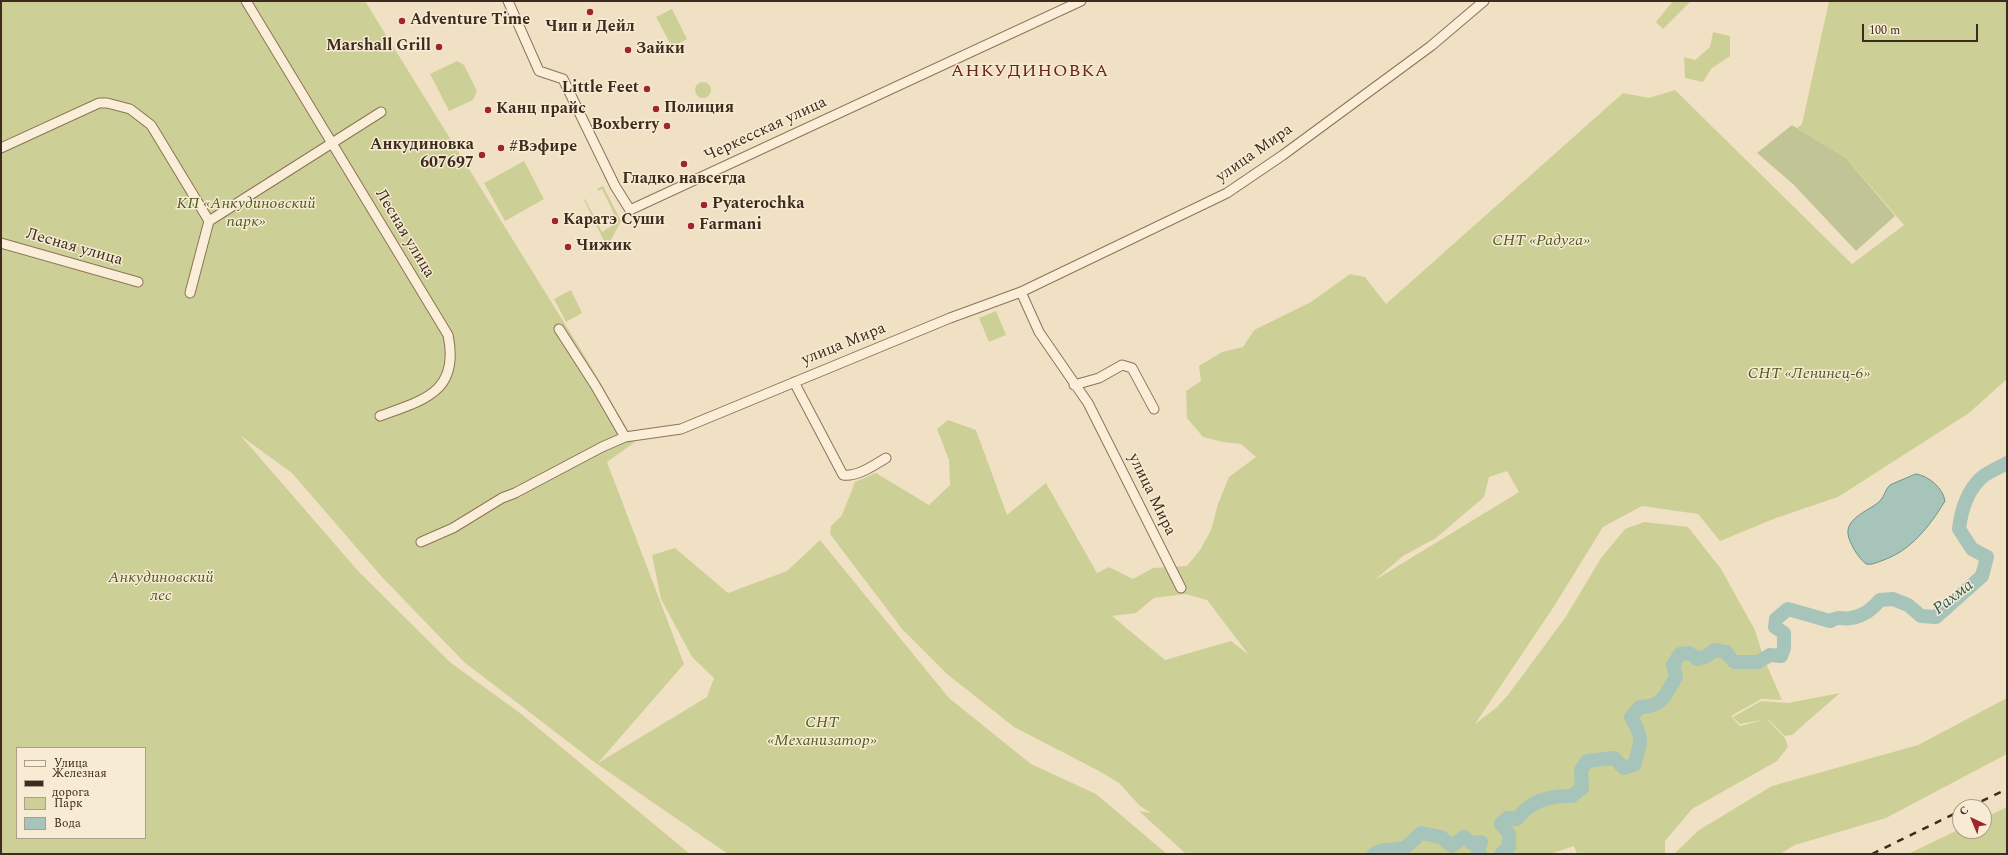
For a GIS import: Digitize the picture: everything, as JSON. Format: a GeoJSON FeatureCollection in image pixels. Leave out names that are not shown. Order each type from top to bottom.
{"type":"FeatureCollection","features":[{"type":"Feature","properties":{"kind":"street","name":"Лесная улица"},"geometry":{"type":"LineString","coordinates":[[246,1],[448,335],[452,352],[450,368],[444,381],[426,400],[380,416]]}},
{"type":"Feature","properties":{"kind":"street","name":"Черкесская улица"},"geometry":{"type":"LineString","coordinates":[[508,1],[539,71],[563,79],[615,186],[630,210],[1081,1]]}},
{"type":"Feature","properties":{"kind":"street","name":"улица Мира"},"geometry":{"type":"LineString","coordinates":[[421,542],[453,528],[502,498],[515,493],[602,446],[624,437],[681,429],[950,318],[1021,292],[1227,194],[1283,155],[1431,46],[1484,1]]}},
{"type":"Feature","properties":{"kind":"street"},"geometry":{"type":"LineString","coordinates":[[1,148],[99,103],[107,103],[130,109],[151,125],[209,221]]}},
{"type":"Feature","properties":{"kind":"street"},"geometry":{"type":"LineString","coordinates":[[190,293],[209,221],[381,112]]}},
{"type":"Feature","properties":{"kind":"street","name":"Лесная улица"},"geometry":{"type":"LineString","coordinates":[[1,242],[138,282]]}},
{"type":"Feature","properties":{"kind":"street","name":"улица Мира"},"geometry":{"type":"LineString","coordinates":[[1021,292],[1039,332],[1074,385],[1088,403],[1181,588]]}},
{"type":"Feature","properties":{"kind":"street"},"geometry":{"type":"LineString","coordinates":[[559,329],[595,385],[624,437]]}},
{"type":"Feature","properties":{"kind":"street"},"geometry":{"type":"LineString","coordinates":[[1074,385],[1099,378],[1122,365],[1128,365],[1132,368],[1154,408]]}},
{"type":"Feature","properties":{"kind":"street"},"geometry":{"type":"LineString","coordinates":[[794,382],[843,475],[848,476],[858,473],[886,458]]}},
{"type":"Feature","properties":{"kind":"green space"},"geometry":{"type":"Polygon","coordinates":[[[1,1],[365,1],[586,358],[635,442],[607,462],[684,664],[598,763],[707,697],[714,678],[692,657],[661,599],[652,555],[675,548],[728,593],[787,571],[820,540],[949,698],[1031,764],[1096,794],[1167,854],[728,854],[597,764],[464,662],[381,576],[292,473],[241,436],[359,572],[451,663],[520,713],[690,854],[1,854],[1,1]]]}},
{"type":"Feature","properties":{"kind":"green space"},"geometry":{"type":"Polygon","coordinates":[[[1673,1],[1691,1],[1663,29],[1656,22],[1673,1]]]}},
{"type":"Feature","properties":{"kind":"green space"},"geometry":{"type":"Polygon","coordinates":[[[1829,1],[2007,1],[2007,379],[1969,413],[1838,497],[1776,518],[1720,541],[1698,514],[1642,506],[1603,527],[1553,608],[1475,724],[1496,708],[1508,695],[1565,618],[1601,558],[1625,529],[1644,522],[1688,527],[1721,569],[1755,630],[1763,656],[1758,659],[1735,659],[1727,650],[1714,648],[1706,654],[1697,656],[1691,651],[1680,651],[1670,664],[1673,677],[1656,703],[1641,703],[1628,717],[1635,730],[1637,740],[1632,763],[1625,765],[1615,755],[1587,760],[1578,769],[1579,787],[1571,794],[1555,793],[1524,807],[1515,817],[1507,816],[1498,824],[1507,836],[1505,845],[1497,854],[1484,854],[1480,851],[1483,839],[1472,841],[1463,834],[1452,844],[1441,834],[1421,830],[1404,845],[1378,848],[1370,854],[1186,854],[1139,811],[1151,813],[1140,806],[1119,783],[1014,727],[947,674],[902,629],[830,534],[831,526],[842,515],[855,482],[876,473],[929,505],[950,485],[949,460],[937,429],[948,420],[976,430],[1007,515],[1046,483],[1097,573],[1109,567],[1133,579],[1153,568],[1187,566],[1200,550],[1211,530],[1218,504],[1229,477],[1256,457],[1241,444],[1223,442],[1203,437],[1187,418],[1186,391],[1201,381],[1199,366],[1222,352],[1243,347],[1254,330],[1311,302],[1350,274],[1365,277],[1386,304],[1623,93],[1649,98],[1675,90],[1852,264],[1904,225],[1846,158],[1797,128],[1802,124],[1829,1]],[[1507,471],[1489,477],[1484,497],[1436,538],[1403,556],[1375,580],[1519,492],[1507,471]],[[1185,594],[1154,598],[1136,613],[1112,616],[1165,660],[1231,641],[1249,655],[1207,600],[1185,594]]]}},
{"type":"Feature","properties":{"kind":"green space"},"geometry":{"type":"Polygon","coordinates":[[[672,9],[687,39],[672,47],[656,17],[672,9]]]}},
{"type":"Feature","properties":{"kind":"green space"},"geometry":{"type":"Polygon","coordinates":[[[1713,32],[1730,36],[1730,56],[1711,69],[1703,82],[1685,78],[1684,57],[1695,60],[1710,47],[1713,32]]]}},
{"type":"Feature","properties":{"kind":"green space"},"geometry":{"type":"Polygon","coordinates":[[[457,61],[464,65],[477,91],[473,100],[449,111],[430,74],[457,61]]]}},
{"type":"Feature","properties":{"kind":"green space"},"geometry":{"type":"Polygon","coordinates":[[[703,82],[709,84],[711,90],[709,96],[703,98],[697,96],[695,90],[697,84],[703,82]]]}},
{"type":"Feature","properties":{"kind":"green space"},"geometry":{"type":"Polygon","coordinates":[[[1792,125],[1846,158],[1895,216],[1856,251],[1793,184],[1757,153],[1792,125]]]}},
{"type":"Feature","properties":{"kind":"green space"},"geometry":{"type":"Polygon","coordinates":[[[524,161],[544,199],[505,221],[484,183],[524,161]]]}},
{"type":"Feature","properties":{"kind":"green space"},"geometry":{"type":"Polygon","coordinates":[[[603,186],[621,221],[605,251],[601,245],[605,243],[584,200],[585,199],[602,232],[613,225],[611,221],[616,218],[602,189],[598,191],[597,189],[603,186]]]}},
{"type":"Feature","properties":{"kind":"green space"},"geometry":{"type":"Polygon","coordinates":[[[571,290],[582,313],[566,322],[554,299],[571,290]]]}},
{"type":"Feature","properties":{"kind":"green space"},"geometry":{"type":"Polygon","coordinates":[[[996,311],[1006,335],[989,342],[979,318],[996,311]]]}},
{"type":"Feature","properties":{"kind":"green space"},"geometry":{"type":"Polygon","coordinates":[[[1715,654],[1724,654],[1734,665],[1758,665],[1765,661],[1782,700],[1761,699],[1731,716],[1740,726],[1767,719],[1785,738],[1788,747],[1777,761],[1692,809],[1665,841],[1665,854],[1577,854],[1574,846],[1550,854],[1505,854],[1511,847],[1512,833],[1504,825],[1508,820],[1518,822],[1535,806],[1556,799],[1572,798],[1584,789],[1584,772],[1589,764],[1613,760],[1624,770],[1637,767],[1643,742],[1641,731],[1634,718],[1641,709],[1656,706],[1665,700],[1669,695],[1679,677],[1676,666],[1681,657],[1689,656],[1698,662],[1710,658],[1715,654]]]}},
{"type":"Feature","properties":{"kind":"green space"},"geometry":{"type":"Polygon","coordinates":[[[1840,693],[1792,735],[1785,736],[1768,719],[1740,724],[1733,717],[1761,701],[1788,703],[1840,693]]]}},
{"type":"Feature","properties":{"kind":"green space"},"geometry":{"type":"Polygon","coordinates":[[[2007,698],[2007,754],[1886,818],[1795,845],[1780,854],[1674,854],[1699,830],[1772,786],[1918,745],[2007,698]]]}},
{"type":"Feature","properties":{"kind":"green space"},"geometry":{"type":"Polygon","coordinates":[[[2007,807],[2007,854],[1908,854],[1952,833],[1952,839],[1992,839],[1992,814],[2007,807]]]}},
{"type":"Feature","properties":{"kind":"green space"},"geometry":{"type":"Polygon","coordinates":[[[1421,835],[1440,839],[1451,849],[1463,840],[1470,845],[1476,844],[1477,854],[1378,854],[1393,853],[1408,848],[1421,835]]]}},
{"type":"Feature","properties":{"kind":"water"},"geometry":{"type":"Polygon","coordinates":[[[1916,474],[1926,477],[1935,483],[1944,496],[1945,501],[1926,529],[1910,544],[1892,557],[1875,563],[1866,564],[1858,556],[1850,541],[1848,533],[1849,527],[1857,517],[1880,501],[1890,485],[1916,474]]]}},
{"type":"Feature","properties":{"kind":"waterway","name":"Рахма"},"geometry":{"type":"LineString","coordinates":[[1501,854],[1509,847],[1509,834],[1501,824],[1507,818],[1517,819],[1528,808],[1541,800],[1572,796],[1582,788],[1581,770],[1587,761],[1614,758],[1624,768],[1634,765],[1640,746],[1640,736],[1631,717],[1640,707],[1654,705],[1666,695],[1676,677],[1673,665],[1680,654],[1689,653],[1697,659],[1707,656],[1714,650],[1726,652],[1734,662],[1758,662],[1770,655],[1781,656],[1784,648],[1784,633],[1775,627],[1776,619],[1788,609],[1830,621],[1837,618],[1860,616],[1871,609],[1880,600],[1893,599],[1908,605],[1921,616],[1936,617],[1982,576],[1987,557],[1972,549],[1959,529],[1961,516],[1965,502],[1975,484],[1986,474],[2007,463]]}},
{"type":"Feature","properties":{"kind":"waterway","name":"Рахма"},"geometry":{"type":"LineString","coordinates":[[1374,854],[1381,851],[1406,847],[1421,833],[1441,837],[1452,846],[1464,837],[1471,843],[1481,842],[1478,851],[1480,854]]}},
{"type":"Feature","properties":{"kind":"railway"},"geometry":{"type":"LineString","coordinates":[[1986,799],[2007,789]]}},
{"type":"Feature","properties":{"kind":"railway"},"geometry":{"type":"LineString","coordinates":[[1872,854],[1952,815]]}},
{"type":"Feature","properties":{"kind":"place","name":"Чип и Дейл"},"geometry":{"type":"Point","coordinates":[590,12]}},
{"type":"Feature","properties":{"kind":"place","name":"Adventure Time"},"geometry":{"type":"Point","coordinates":[402,21]}},
{"type":"Feature","properties":{"kind":"place","name":"Marshall Grill"},"geometry":{"type":"Point","coordinates":[439,47]}},
{"type":"Feature","properties":{"kind":"place","name":"Зайки"},"geometry":{"type":"Point","coordinates":[628,50]}},
{"type":"Feature","properties":{"kind":"place","name":"Little Feet"},"geometry":{"type":"Point","coordinates":[647,89]}},
{"type":"Feature","properties":{"kind":"place","name":"Полиция"},"geometry":{"type":"Point","coordinates":[656,109]}},
{"type":"Feature","properties":{"kind":"place","name":"Канц прайс"},"geometry":{"type":"Point","coordinates":[488,110]}},
{"type":"Feature","properties":{"kind":"place","name":"Boxberry"},"geometry":{"type":"Point","coordinates":[667,126]}},
{"type":"Feature","properties":{"kind":"place","name":"#Вэфире"},"geometry":{"type":"Point","coordinates":[501,148]}},
{"type":"Feature","properties":{"kind":"place","name":"Анкудиновка 607697"},"geometry":{"type":"Point","coordinates":[482,155]}},
{"type":"Feature","properties":{"kind":"place","name":"Гладко навсегда"},"geometry":{"type":"Point","coordinates":[684,164]}},
{"type":"Feature","properties":{"kind":"place","name":"Pyaterochka"},"geometry":{"type":"Point","coordinates":[704,205]}},
{"type":"Feature","properties":{"kind":"place","name":"Каратэ Суши"},"geometry":{"type":"Point","coordinates":[555,221]}},
{"type":"Feature","properties":{"kind":"place","name":"Farmani"},"geometry":{"type":"Point","coordinates":[691,226]}},
{"type":"Feature","properties":{"kind":"place","name":"Чижик"},"geometry":{"type":"Point","coordinates":[568,247]}},
{"type":"Feature","properties":{"kind":"district","name":"АНКУДИНОВКА"},"geometry":{"type":"Point","coordinates":[1030,72]}},
{"type":"Feature","properties":{"kind":"park label","name":"КП «Анкудиновский парк»"},"geometry":{"type":"Point","coordinates":[246,214]}},
{"type":"Feature","properties":{"kind":"park label","name":"СНТ «Радуга»"},"geometry":{"type":"Point","coordinates":[1541,242]}},
{"type":"Feature","properties":{"kind":"park label","name":"СНТ «Ленинец-6»"},"geometry":{"type":"Point","coordinates":[1809,375]}},
{"type":"Feature","properties":{"kind":"park label","name":"Анкудиновский лес"},"geometry":{"type":"Point","coordinates":[161,588]}},
{"type":"Feature","properties":{"kind":"park label","name":"СНТ «Механизатор»"},"geometry":{"type":"Point","coordinates":[822,733]}}]}
